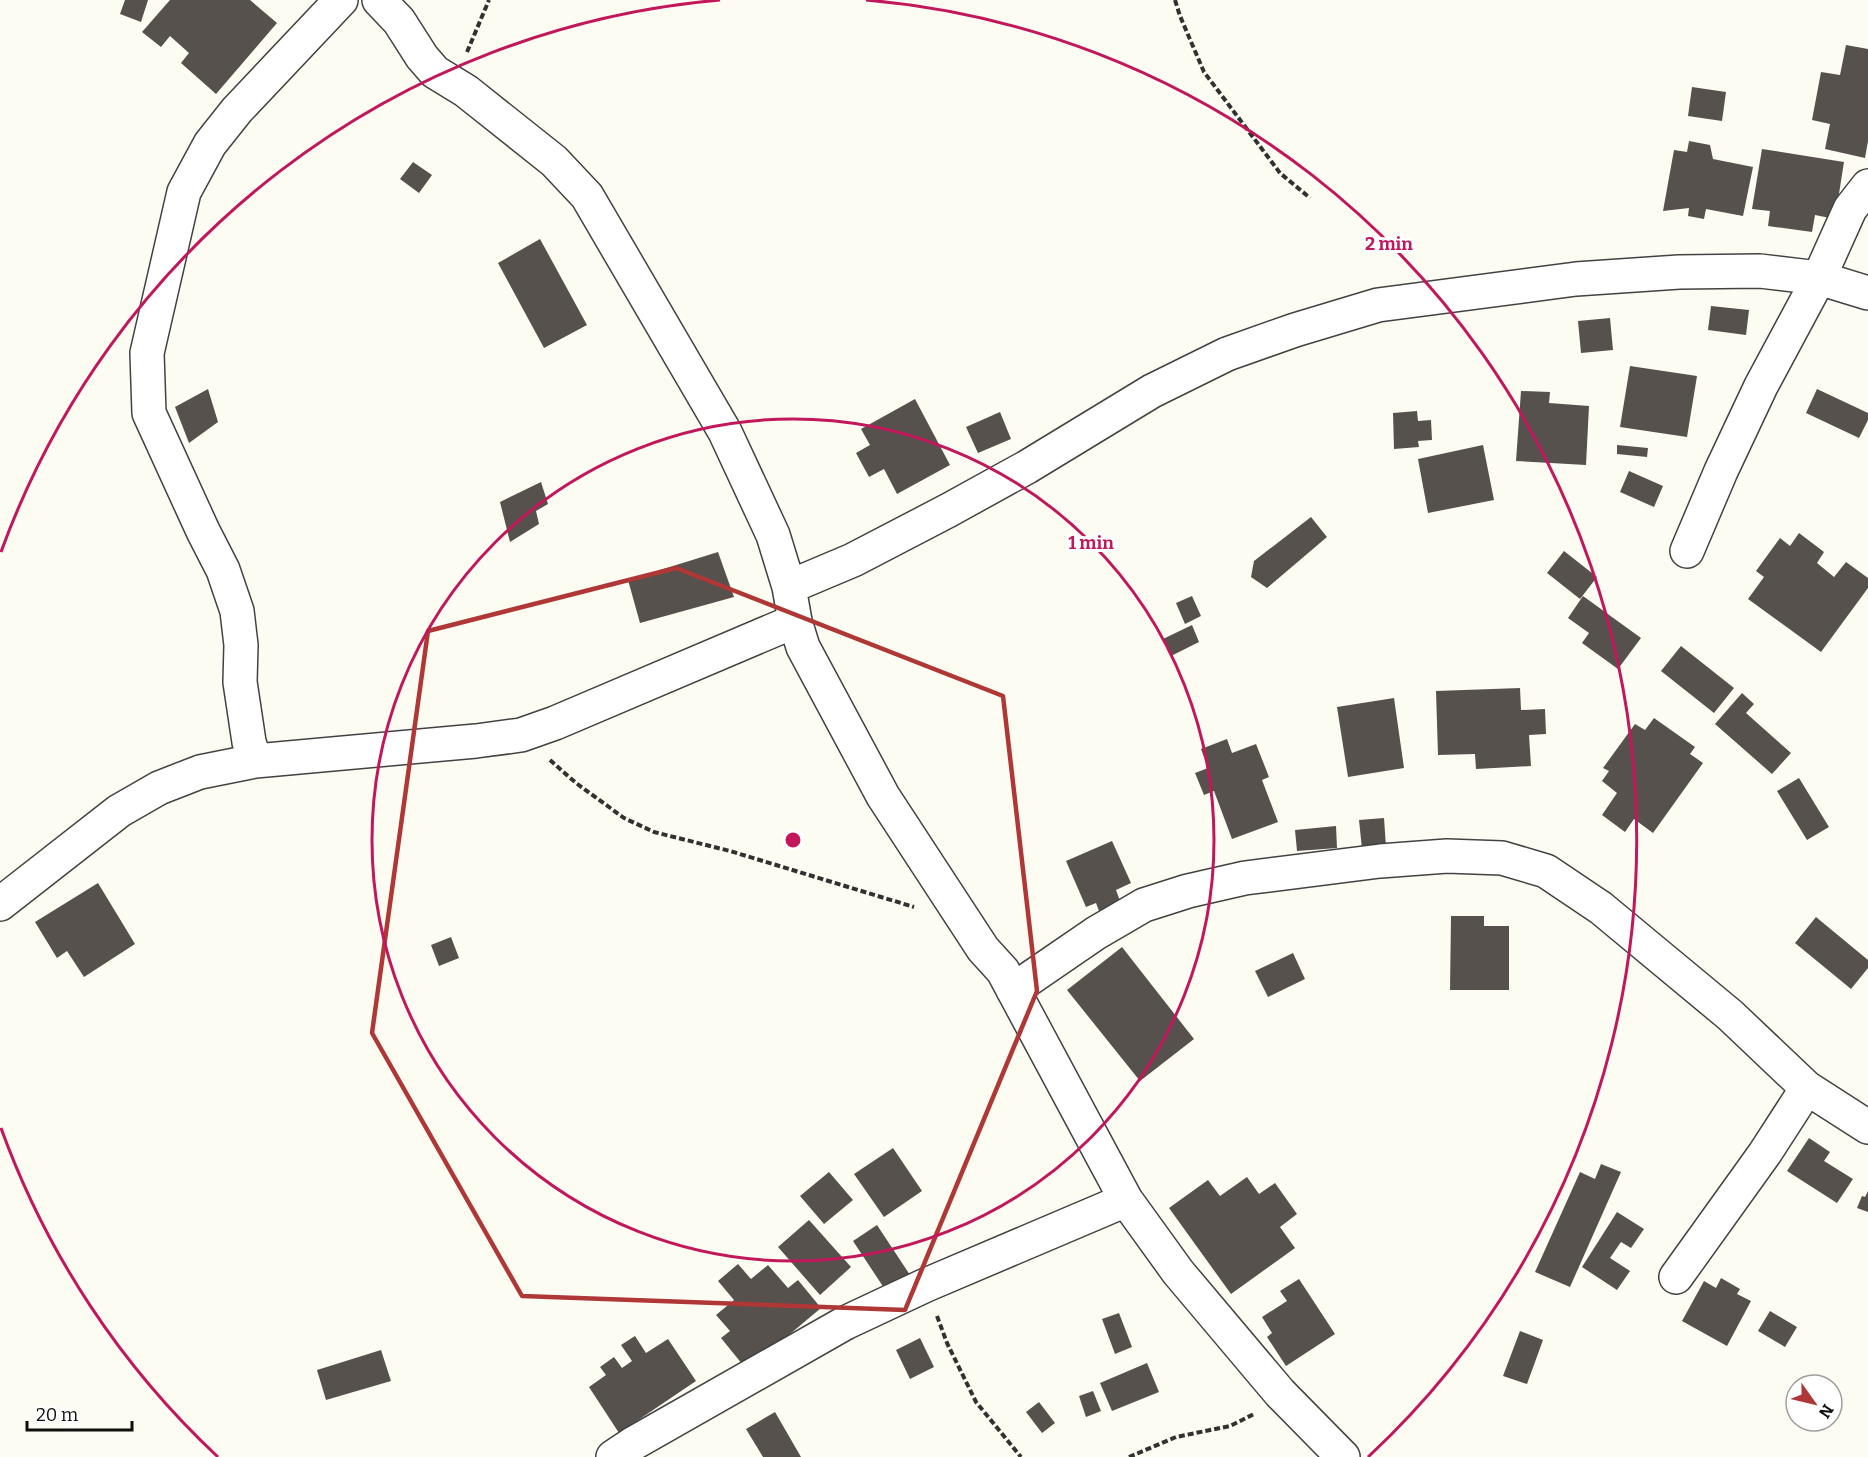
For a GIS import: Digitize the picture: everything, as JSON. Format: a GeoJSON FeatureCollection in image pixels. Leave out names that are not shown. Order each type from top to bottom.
{"type":"FeatureCollection","features":[{"type":"Feature","properties":{"kind":"street"},"geometry":{"type":"LineString","coordinates":[[255,761],[249,742],[240,682],[241,645],[237,612],[223,570],[149,412],[147,353],[184,192],[210,144],[237,110],[341,0]]}},
{"type":"Feature","properties":{"kind":"street"},"geometry":{"type":"LineString","coordinates":[[379,0],[399,21],[422,57],[435,72],[466,91],[554,161],[587,196],[725,432],[773,535],[789,587],[795,621],[803,647],[883,796],[983,949],[1003,972],[1126,1200],[1178,1272],[1280,1392],[1344,1457]]}},
{"type":"Feature","properties":{"kind":"street"},"geometry":{"type":"LineString","coordinates":[[1687,550],[1761,386],[1819,278],[1850,209],[1868,186]]}},
{"type":"Feature","properties":{"kind":"street"},"geometry":{"type":"LineString","coordinates":[[789,587],[853,560],[949,510],[1027,467],[1152,391],[1216,360],[1295,330],[1368,308],[1576,279],[1679,272],[1760,271],[1819,278],[1868,293]]}},
{"type":"Feature","properties":{"kind":"street"},"geometry":{"type":"LineString","coordinates":[[0,904],[119,811],[159,788],[200,772],[255,761],[521,735],[555,723],[795,621]]}},
{"type":"Feature","properties":{"kind":"street"},"geometry":{"type":"LineString","coordinates":[[1013,990],[1096,933],[1144,905],[1188,891],[1245,878],[1380,861],[1448,856],[1502,858],[1546,871],[1601,908],[1730,1015],[1807,1088],[1868,1127]]}},
{"type":"Feature","properties":{"kind":"street"},"geometry":{"type":"LineString","coordinates":[[1676,1277],[1765,1153],[1807,1088]]}},
{"type":"Feature","properties":{"kind":"street"},"geometry":{"type":"LineString","coordinates":[[614,1457],[634,1443],[845,1323],[926,1285],[1126,1200]]}},
{"type":"Feature","properties":{"kind":"path"},"geometry":{"type":"LineString","coordinates":[[454,83],[489,0]]}},
{"type":"Feature","properties":{"kind":"path"},"geometry":{"type":"LineString","coordinates":[[1175,0],[1179,16],[1204,72],[1280,172],[1310,198]]}},
{"type":"Feature","properties":{"kind":"path"},"geometry":{"type":"LineString","coordinates":[[521,735],[576,783],[624,818],[654,832],[730,851],[966,923]]}},
{"type":"Feature","properties":{"kind":"path"},"geometry":{"type":"LineString","coordinates":[[926,1285],[946,1343],[976,1402],[1021,1457]]}},
{"type":"Feature","properties":{"kind":"path"},"geometry":{"type":"LineString","coordinates":[[1129,1457],[1176,1437],[1230,1426],[1259,1412],[1280,1392]]}},
{"type":"Feature","properties":{"kind":"highlighted area"},"geometry":{"type":"Polygon","coordinates":[[[676,568],[1003,696],[1037,991],[905,1310],[522,1296],[372,1033],[428,631],[676,568]]]}},
{"type":"Feature","properties":{"kind":"building"},"geometry":{"type":"Polygon","coordinates":[[[125,0],[148,0],[141,22],[120,14],[125,0]]]}},
{"type":"Feature","properties":{"kind":"building"},"geometry":{"type":"Polygon","coordinates":[[[170,0],[250,0],[277,23],[216,94],[181,63],[189,53],[170,36],[161,47],[142,32],[170,0]]]}},
{"type":"Feature","properties":{"kind":"building"},"geometry":{"type":"Polygon","coordinates":[[[1846,45],[1868,49],[1868,141],[1865,158],[1825,149],[1830,124],[1812,120],[1821,72],[1840,75],[1846,45]]]}},
{"type":"Feature","properties":{"kind":"building"},"geometry":{"type":"Polygon","coordinates":[[[1692,87],[1726,92],[1722,121],[1688,116],[1692,87]]]}},
{"type":"Feature","properties":{"kind":"building"},"geometry":{"type":"Polygon","coordinates":[[[1689,141],[1710,145],[1713,159],[1753,167],[1743,216],[1706,209],[1704,219],[1688,216],[1689,208],[1663,211],[1674,150],[1687,152],[1689,141]]]}},
{"type":"Feature","properties":{"kind":"building"},"geometry":{"type":"Polygon","coordinates":[[[1762,149],[1844,162],[1835,219],[1815,215],[1812,232],[1768,226],[1770,211],[1752,209],[1762,149]]]}},
{"type":"Feature","properties":{"kind":"building"},"geometry":{"type":"Polygon","coordinates":[[[413,162],[432,175],[419,193],[400,179],[413,162]]]}},
{"type":"Feature","properties":{"kind":"building"},"geometry":{"type":"Polygon","coordinates":[[[540,239],[587,325],[544,348],[498,263],[540,239]]]}},
{"type":"Feature","properties":{"kind":"building"},"geometry":{"type":"Polygon","coordinates":[[[1711,306],[1749,310],[1746,335],[1708,330],[1711,306]]]}},
{"type":"Feature","properties":{"kind":"building"},"geometry":{"type":"Polygon","coordinates":[[[1610,318],[1613,350],[1581,353],[1578,321],[1610,318]]]}},
{"type":"Feature","properties":{"kind":"building"},"geometry":{"type":"Polygon","coordinates":[[[1630,366],[1697,376],[1687,437],[1620,427],[1630,366]]]}},
{"type":"Feature","properties":{"kind":"building"},"geometry":{"type":"Polygon","coordinates":[[[208,389],[218,422],[189,443],[175,407],[208,389]]]}},
{"type":"Feature","properties":{"kind":"building"},"geometry":{"type":"Polygon","coordinates":[[[1817,389],[1868,413],[1868,420],[1859,438],[1806,413],[1817,389]]]}},
{"type":"Feature","properties":{"kind":"building"},"geometry":{"type":"Polygon","coordinates":[[[1521,391],[1550,392],[1549,403],[1589,406],[1586,465],[1516,461],[1521,391]]]}},
{"type":"Feature","properties":{"kind":"building"},"geometry":{"type":"Polygon","coordinates":[[[915,399],[950,465],[897,494],[884,469],[869,477],[856,453],[870,445],[861,429],[915,399]]]}},
{"type":"Feature","properties":{"kind":"building"},"geometry":{"type":"Polygon","coordinates":[[[1417,411],[1418,421],[1431,420],[1432,440],[1418,441],[1419,447],[1394,449],[1393,413],[1417,411]]]}},
{"type":"Feature","properties":{"kind":"building"},"geometry":{"type":"Polygon","coordinates":[[[1000,412],[1011,439],[978,453],[966,427],[1000,412]]]}},
{"type":"Feature","properties":{"kind":"building"},"geometry":{"type":"Polygon","coordinates":[[[1483,445],[1494,500],[1428,513],[1418,459],[1483,445]]]}},
{"type":"Feature","properties":{"kind":"building"},"geometry":{"type":"Polygon","coordinates":[[[1617,445],[1648,448],[1647,457],[1617,454],[1617,445]]]}},
{"type":"Feature","properties":{"kind":"building"},"geometry":{"type":"Polygon","coordinates":[[[1629,471],[1663,486],[1654,507],[1620,492],[1629,471]]]}},
{"type":"Feature","properties":{"kind":"building"},"geometry":{"type":"Polygon","coordinates":[[[541,482],[548,504],[536,511],[539,524],[510,542],[500,502],[541,482]]]}},
{"type":"Feature","properties":{"kind":"building"},"geometry":{"type":"Polygon","coordinates":[[[1311,517],[1327,537],[1267,588],[1251,577],[1254,561],[1311,517]]]}},
{"type":"Feature","properties":{"kind":"building"},"geometry":{"type":"Polygon","coordinates":[[[1799,533],[1824,552],[1817,563],[1834,577],[1846,562],[1868,578],[1868,588],[1821,652],[1748,599],[1764,577],[1756,571],[1780,538],[1790,546],[1799,533]]]}},
{"type":"Feature","properties":{"kind":"building"},"geometry":{"type":"Polygon","coordinates":[[[1564,551],[1597,577],[1580,599],[1547,573],[1564,551]]]}},
{"type":"Feature","properties":{"kind":"building"},"geometry":{"type":"Polygon","coordinates":[[[718,552],[734,597],[640,623],[628,580],[718,552]]]}},
{"type":"Feature","properties":{"kind":"building"},"geometry":{"type":"Polygon","coordinates":[[[1192,596],[1201,616],[1185,624],[1176,603],[1192,596]]]}},
{"type":"Feature","properties":{"kind":"building"},"geometry":{"type":"Polygon","coordinates":[[[1583,596],[1641,638],[1618,669],[1582,643],[1589,633],[1568,618],[1583,596]]]}},
{"type":"Feature","properties":{"kind":"building"},"geometry":{"type":"Polygon","coordinates":[[[1192,625],[1199,642],[1171,656],[1163,639],[1192,625]]]}},
{"type":"Feature","properties":{"kind":"building"},"geometry":{"type":"Polygon","coordinates":[[[1681,646],[1734,688],[1714,713],[1661,671],[1681,646]]]}},
{"type":"Feature","properties":{"kind":"building"},"geometry":{"type":"Polygon","coordinates":[[[1520,688],[1521,710],[1545,709],[1546,734],[1529,735],[1531,766],[1476,769],[1475,754],[1438,755],[1436,691],[1520,688]]]}},
{"type":"Feature","properties":{"kind":"building"},"geometry":{"type":"Polygon","coordinates":[[[1742,693],[1754,704],[1746,713],[1791,753],[1772,774],[1715,724],[1742,693]]]}},
{"type":"Feature","properties":{"kind":"building"},"geometry":{"type":"Polygon","coordinates":[[[1394,698],[1404,768],[1348,777],[1337,707],[1394,698]]]}},
{"type":"Feature","properties":{"kind":"building"},"geometry":{"type":"Polygon","coordinates":[[[1654,718],[1695,747],[1690,754],[1703,763],[1653,833],[1634,819],[1625,832],[1602,815],[1617,793],[1602,781],[1609,771],[1603,768],[1635,724],[1645,730],[1654,718]]]}},
{"type":"Feature","properties":{"kind":"building"},"geometry":{"type":"Polygon","coordinates":[[[1227,739],[1232,753],[1256,744],[1269,777],[1262,780],[1278,822],[1232,839],[1214,791],[1204,795],[1195,773],[1208,768],[1201,749],[1227,739]]]}},
{"type":"Feature","properties":{"kind":"building"},"geometry":{"type":"Polygon","coordinates":[[[1799,778],[1829,827],[1807,840],[1777,791],[1799,778]]]}},
{"type":"Feature","properties":{"kind":"building"},"geometry":{"type":"Polygon","coordinates":[[[1384,818],[1386,847],[1362,849],[1359,820],[1384,818]]]}},
{"type":"Feature","properties":{"kind":"building"},"geometry":{"type":"Polygon","coordinates":[[[1336,826],[1337,848],[1297,851],[1295,830],[1336,826]]]}},
{"type":"Feature","properties":{"kind":"building"},"geometry":{"type":"Polygon","coordinates":[[[1112,841],[1131,883],[1116,890],[1120,901],[1099,911],[1096,903],[1086,907],[1066,861],[1112,841]]]}},
{"type":"Feature","properties":{"kind":"building"},"geometry":{"type":"Polygon","coordinates":[[[98,883],[135,944],[84,977],[67,951],[57,958],[35,922],[98,883]]]}},
{"type":"Feature","properties":{"kind":"building"},"geometry":{"type":"Polygon","coordinates":[[[1451,916],[1484,916],[1484,926],[1509,926],[1509,990],[1450,990],[1451,916]]]}},
{"type":"Feature","properties":{"kind":"building"},"geometry":{"type":"Polygon","coordinates":[[[1816,917],[1868,960],[1868,968],[1851,989],[1795,943],[1816,917]]]}},
{"type":"Feature","properties":{"kind":"building"},"geometry":{"type":"Polygon","coordinates":[[[451,937],[459,958],[439,966],[431,945],[451,937]]]}},
{"type":"Feature","properties":{"kind":"building"},"geometry":{"type":"Polygon","coordinates":[[[1122,947],[1194,1039],[1140,1081],[1067,990],[1122,947]]]}},
{"type":"Feature","properties":{"kind":"building"},"geometry":{"type":"Polygon","coordinates":[[[1293,953],[1305,979],[1268,997],[1255,971],[1293,953]]]}},
{"type":"Feature","properties":{"kind":"building"},"geometry":{"type":"Polygon","coordinates":[[[1809,1138],[1830,1152],[1824,1161],[1853,1179],[1837,1203],[1787,1171],[1809,1138]]]}},
{"type":"Feature","properties":{"kind":"building"},"geometry":{"type":"Polygon","coordinates":[[[893,1148],[922,1191],[884,1217],[854,1174],[893,1148]]]}},
{"type":"Feature","properties":{"kind":"building"},"geometry":{"type":"Polygon","coordinates":[[[1601,1164],[1621,1172],[1570,1287],[1535,1272],[1580,1172],[1595,1179],[1601,1164]]]}},
{"type":"Feature","properties":{"kind":"building"},"geometry":{"type":"Polygon","coordinates":[[[829,1172],[853,1200],[824,1224],[800,1196],[829,1172]]]}},
{"type":"Feature","properties":{"kind":"building"},"geometry":{"type":"Polygon","coordinates":[[[1247,1177],[1259,1194],[1275,1183],[1297,1214],[1280,1227],[1295,1248],[1231,1294],[1169,1208],[1208,1180],[1220,1196],[1247,1177]]]}},
{"type":"Feature","properties":{"kind":"building"},"geometry":{"type":"Polygon","coordinates":[[[1868,1191],[1868,1212],[1857,1208],[1862,1196],[1865,1197],[1868,1191]]]}},
{"type":"Feature","properties":{"kind":"building"},"geometry":{"type":"Polygon","coordinates":[[[1617,1212],[1644,1229],[1631,1248],[1621,1242],[1610,1258],[1630,1271],[1617,1290],[1582,1267],[1617,1212]]]}},
{"type":"Feature","properties":{"kind":"building"},"geometry":{"type":"Polygon","coordinates":[[[809,1220],[851,1267],[820,1295],[778,1247],[809,1220]]]}},
{"type":"Feature","properties":{"kind":"building"},"geometry":{"type":"Polygon","coordinates":[[[877,1225],[912,1278],[888,1294],[853,1241],[877,1225]]]}},
{"type":"Feature","properties":{"kind":"building"},"geometry":{"type":"Polygon","coordinates":[[[738,1264],[751,1279],[768,1265],[788,1288],[798,1280],[821,1308],[747,1370],[721,1338],[730,1331],[716,1315],[734,1300],[718,1281],[738,1264]]]}},
{"type":"Feature","properties":{"kind":"building"},"geometry":{"type":"Polygon","coordinates":[[[1721,1278],[1740,1289],[1737,1294],[1751,1301],[1727,1346],[1682,1321],[1704,1281],[1716,1288],[1721,1278]]]}},
{"type":"Feature","properties":{"kind":"building"},"geometry":{"type":"Polygon","coordinates":[[[1299,1279],[1335,1334],[1286,1366],[1267,1337],[1272,1333],[1262,1317],[1287,1301],[1280,1291],[1299,1279]]]}},
{"type":"Feature","properties":{"kind":"building"},"geometry":{"type":"Polygon","coordinates":[[[1770,1311],[1797,1327],[1785,1347],[1758,1331],[1770,1311]]]}},
{"type":"Feature","properties":{"kind":"building"},"geometry":{"type":"Polygon","coordinates":[[[1119,1313],[1132,1347],[1115,1354],[1102,1319],[1119,1313]]]}},
{"type":"Feature","properties":{"kind":"building"},"geometry":{"type":"Polygon","coordinates":[[[1520,1331],[1543,1340],[1527,1384],[1503,1376],[1520,1331]]]}},
{"type":"Feature","properties":{"kind":"building"},"geometry":{"type":"Polygon","coordinates":[[[635,1336],[646,1353],[668,1339],[696,1381],[619,1433],[589,1387],[606,1375],[600,1367],[614,1357],[622,1368],[632,1361],[621,1345],[635,1336]]]}},
{"type":"Feature","properties":{"kind":"building"},"geometry":{"type":"Polygon","coordinates":[[[920,1338],[934,1367],[910,1379],[896,1350],[920,1338]]]}},
{"type":"Feature","properties":{"kind":"building"},"geometry":{"type":"Polygon","coordinates":[[[381,1350],[391,1381],[326,1400],[317,1370],[381,1350]]]}},
{"type":"Feature","properties":{"kind":"building"},"geometry":{"type":"Polygon","coordinates":[[[1147,1363],[1159,1392],[1112,1411],[1100,1383],[1147,1363]]]}},
{"type":"Feature","properties":{"kind":"building"},"geometry":{"type":"Polygon","coordinates":[[[1093,1391],[1101,1411],[1086,1417],[1079,1396],[1093,1391]]]}},
{"type":"Feature","properties":{"kind":"building"},"geometry":{"type":"Polygon","coordinates":[[[1039,1402],[1055,1423],[1042,1433],[1026,1412],[1039,1402]]]}},
{"type":"Feature","properties":{"kind":"building"},"geometry":{"type":"Polygon","coordinates":[[[775,1412],[801,1457],[763,1457],[746,1429],[775,1412]]]}}]}
